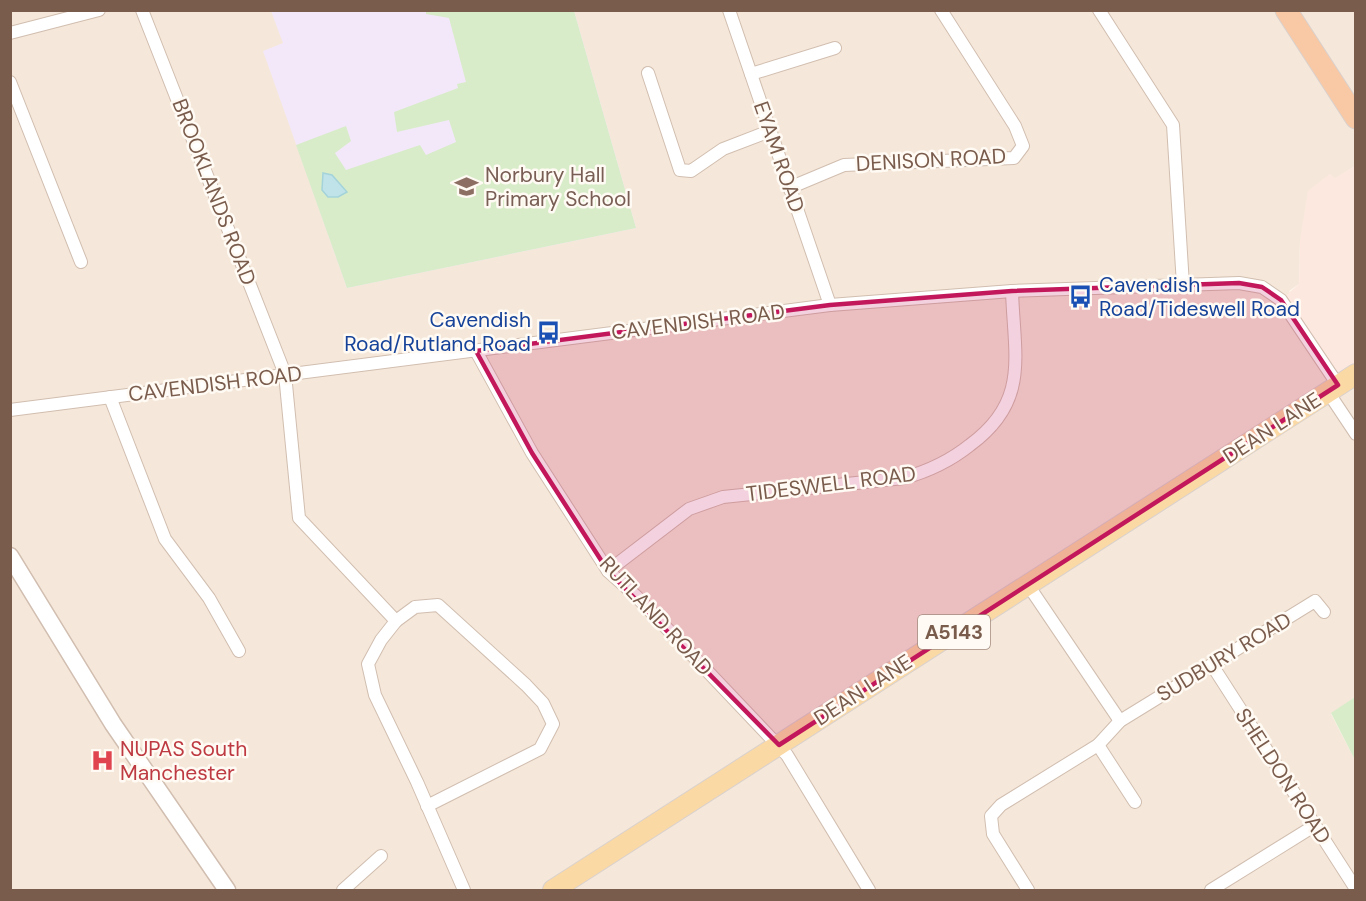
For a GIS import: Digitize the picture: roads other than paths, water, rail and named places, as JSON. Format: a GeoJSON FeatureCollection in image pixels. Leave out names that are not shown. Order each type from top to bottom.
{"type":"FeatureCollection","features":[{"type":"Feature","properties":{"kind":"highway"},"geometry":{"type":"LineString","coordinates":[[1286,10],[1356,118]]}},
{"type":"Feature","properties":{"kind":"main road","name":"DEAN LANE"},"geometry":{"type":"LineString","coordinates":[[553,891],[1356,374]]}},
{"type":"Feature","properties":{"kind":"street"},"geometry":{"type":"LineString","coordinates":[[10,33],[99,10]]}},
{"type":"Feature","properties":{"kind":"street","name":"BROOKLANDS ROAD"},"geometry":{"type":"LineString","coordinates":[[142,10],[285,374],[299,518],[396,621]]}},
{"type":"Feature","properties":{"kind":"street","name":"EYAM ROAD"},"geometry":{"type":"LineString","coordinates":[[729,10],[830,305]]}},
{"type":"Feature","properties":{"kind":"street","name":"DENISON ROAD"},"geometry":{"type":"LineString","coordinates":[[789,188],[844,165],[1014,158],[1023,146],[1015,126],[941,10]]}},
{"type":"Feature","properties":{"kind":"street"},"geometry":{"type":"LineString","coordinates":[[1099,10],[1173,125],[1183,285]]}},
{"type":"Feature","properties":{"kind":"street"},"geometry":{"type":"LineString","coordinates":[[751,74],[835,48]]}},
{"type":"Feature","properties":{"kind":"street"},"geometry":{"type":"LineString","coordinates":[[648,73],[680,170],[691,171],[723,149],[770,131]]}},
{"type":"Feature","properties":{"kind":"street"},"geometry":{"type":"LineString","coordinates":[[10,82],[81,262]]}},
{"type":"Feature","properties":{"kind":"street","name":"CAVENDISH ROAD"},"geometry":{"type":"LineString","coordinates":[[10,410],[830,305],[1012,291],[1239,283],[1262,287],[1272,292],[1291,310],[1356,434]]}},
{"type":"Feature","properties":{"kind":"street","name":"TIDESWELL ROAD"},"geometry":{"type":"LineString","coordinates":[[608,571],[689,509],[723,497],[904,478],[925,472],[964,450],[991,429],[999,419],[1013,390],[1015,366],[1012,291]]}},
{"type":"Feature","properties":{"kind":"street","name":"RUTLAND ROAD"},"geometry":{"type":"LineString","coordinates":[[477,351],[532,453],[608,571],[637,597],[778,745],[869,891]]}},
{"type":"Feature","properties":{"kind":"street"},"geometry":{"type":"LineString","coordinates":[[110,398],[165,538],[209,598],[239,651]]}},
{"type":"Feature","properties":{"kind":"street"},"geometry":{"type":"LineString","coordinates":[[10,556],[113,724],[227,891]]}},
{"type":"Feature","properties":{"kind":"street"},"geometry":{"type":"LineString","coordinates":[[1028,585],[1119,721]]}},
{"type":"Feature","properties":{"kind":"street","name":"SUDBURY ROAD"},"geometry":{"type":"LineString","coordinates":[[1028,891],[993,834],[991,816],[1001,805],[1098,745],[1119,721],[1316,601],[1324,612]]}},
{"type":"Feature","properties":{"kind":"street"},"geometry":{"type":"LineString","coordinates":[[427,806],[540,749],[553,724],[543,703],[532,691],[438,605],[415,607],[396,621],[381,640],[368,664],[375,695],[464,891]]}},
{"type":"Feature","properties":{"kind":"street","name":"SHELDON ROAD"},"geometry":{"type":"LineString","coordinates":[[1212,664],[1354,886]]}},
{"type":"Feature","properties":{"kind":"street"},"geometry":{"type":"LineString","coordinates":[[1098,745],[1135,802]]}},
{"type":"Feature","properties":{"kind":"street"},"geometry":{"type":"LineString","coordinates":[[1211,891],[1314,825]]}},
{"type":"Feature","properties":{"kind":"street"},"geometry":{"type":"LineString","coordinates":[[343,891],[381,855]]}},
{"type":"Feature","properties":{"kind":"water"},"geometry":{"type":"Polygon","coordinates":[[[323,173],[332,175],[347,192],[338,197],[328,197],[322,190],[323,173]]]}},
{"type":"Feature","properties":{"kind":"place","name":"Norbury Hall Primary School"},"geometry":{"type":"Point","coordinates":[467,187]}},
{"type":"Feature","properties":{"kind":"place","name":"Cavendish Road/Tideswell Road"},"geometry":{"type":"Point","coordinates":[1081,297]}},
{"type":"Feature","properties":{"kind":"place","name":"Cavendish Road/Rutland Road"},"geometry":{"type":"Point","coordinates":[549,332]}},
{"type":"Feature","properties":{"kind":"place","name":"NUPAS South Manchester"},"geometry":{"type":"Point","coordinates":[102,761]}}]}
